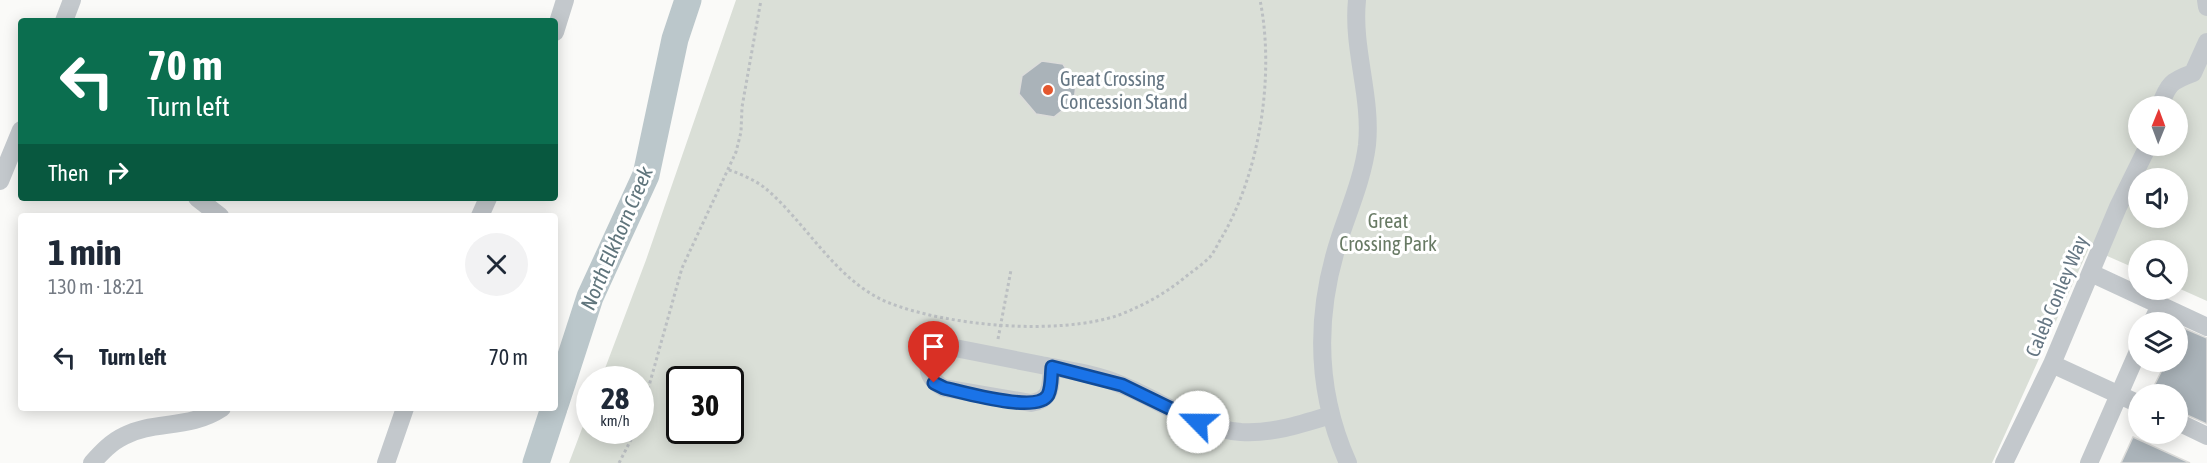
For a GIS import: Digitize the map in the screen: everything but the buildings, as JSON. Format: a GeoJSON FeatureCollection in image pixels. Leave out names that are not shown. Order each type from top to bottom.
{"type":"FeatureCollection","features":[{"type":"Feature","properties":{"kind":"street"},"geometry":{"type":"LineString","coordinates":[[65,18],[72,0]]}},
{"type":"Feature","properties":{"kind":"street"},"geometry":{"type":"LineString","coordinates":[[558,22],[565,0]]}},
{"type":"Feature","properties":{"kind":"street"},"geometry":{"type":"LineString","coordinates":[[1348,463],[1337,438],[1325,391],[1321,344],[1325,289],[1340,237],[1356,196],[1367,145],[1366,99],[1357,36],[1357,0]]}},
{"type":"Feature","properties":{"kind":"street"},"geometry":{"type":"LineString","coordinates":[[2206,0],[2207,7]]}},
{"type":"Feature","properties":{"kind":"street"},"geometry":{"type":"LineString","coordinates":[[2164,96],[2174,80],[2193,73],[2207,42]]}},
{"type":"Feature","properties":{"kind":"street"},"geometry":{"type":"LineString","coordinates":[[0,180],[18,137]]}},
{"type":"Feature","properties":{"kind":"street","name":"Caleb Conley Way"},"geometry":{"type":"LineString","coordinates":[[2004,463],[2052,364],[2118,207],[2143,156]]}},
{"type":"Feature","properties":{"kind":"street"},"geometry":{"type":"LineString","coordinates":[[201,201],[216,213]]}},
{"type":"Feature","properties":{"kind":"street"},"geometry":{"type":"LineString","coordinates":[[2091,273],[2207,327]]}},
{"type":"Feature","properties":{"kind":"street"},"geometry":{"type":"LineString","coordinates":[[2157,312],[2160,305]]}},
{"type":"Feature","properties":{"kind":"street"},"geometry":{"type":"LineString","coordinates":[[1052,367],[1048,396],[1042,401],[1031,403],[1013,402],[944,388],[934,383],[929,373],[928,363],[931,356],[940,349],[950,347],[1052,367],[1122,385],[1186,417],[1211,426],[1242,432],[1281,429],[1331,415]]}},
{"type":"Feature","properties":{"kind":"street"},"geometry":{"type":"LineString","coordinates":[[2052,364],[2128,399]]}},
{"type":"Feature","properties":{"kind":"street"},"geometry":{"type":"LineString","coordinates":[[2089,463],[2128,372]]}},
{"type":"Feature","properties":{"kind":"street"},"geometry":{"type":"LineString","coordinates":[[92,463],[107,447],[124,436],[139,430],[208,417],[217,411]]}},
{"type":"Feature","properties":{"kind":"street"},"geometry":{"type":"LineString","coordinates":[[386,463],[404,411]]}},
{"type":"Feature","properties":{"kind":"street"},"geometry":{"type":"LineString","coordinates":[[2188,427],[2207,436]]}},
{"type":"Feature","properties":{"kind":"path"},"geometry":{"type":"LineString","coordinates":[[654,368],[682,268],[729,170],[741,132],[742,107],[761,0]]}},
{"type":"Feature","properties":{"kind":"path"},"geometry":{"type":"LineString","coordinates":[[729,170],[763,186],[781,202],[830,258],[870,294],[931,317],[1002,326],[1078,324],[1117,315],[1169,291],[1210,257],[1230,222],[1246,184],[1263,102],[1267,48],[1260,0]]}},
{"type":"Feature","properties":{"kind":"path"},"geometry":{"type":"LineString","coordinates":[[995,356],[1011,270]]}},
{"type":"Feature","properties":{"kind":"path"},"geometry":{"type":"LineString","coordinates":[[619,463],[629,444]]}},
{"type":"Feature","properties":{"kind":"green space","name":"Great Crossing Park"},"geometry":{"type":"Polygon","coordinates":[[[736,0],[2207,0],[2207,301],[2188,292],[2188,240],[2128,240],[2128,265],[2089,248],[1992,463],[569,463],[576,444],[654,444],[654,366],[606,366],[646,260],[736,0]]]}},
{"type":"Feature","properties":{"kind":"waterway","name":"North Elkhorn Creek"},"geometry":{"type":"LineString","coordinates":[[558,396],[590,297],[646,175],[675,39],[688,0]]}},
{"type":"Feature","properties":{"kind":"waterway","name":"North Elkhorn Creek"},"geometry":{"type":"LineString","coordinates":[[536,463],[553,411]]}},
{"type":"Feature","properties":{"kind":"place","name":"Great Crossing Concession Stand"},"geometry":{"type":"Point","coordinates":[1048,90]}},
{"type":"Feature","properties":{"kind":"route"},"geometry":{"type":"LineString","coordinates":[[934,383],[944,388],[1013,402],[1031,403],[1042,401],[1048,396],[1052,367],[1122,385],[1198,422]]}}]}
